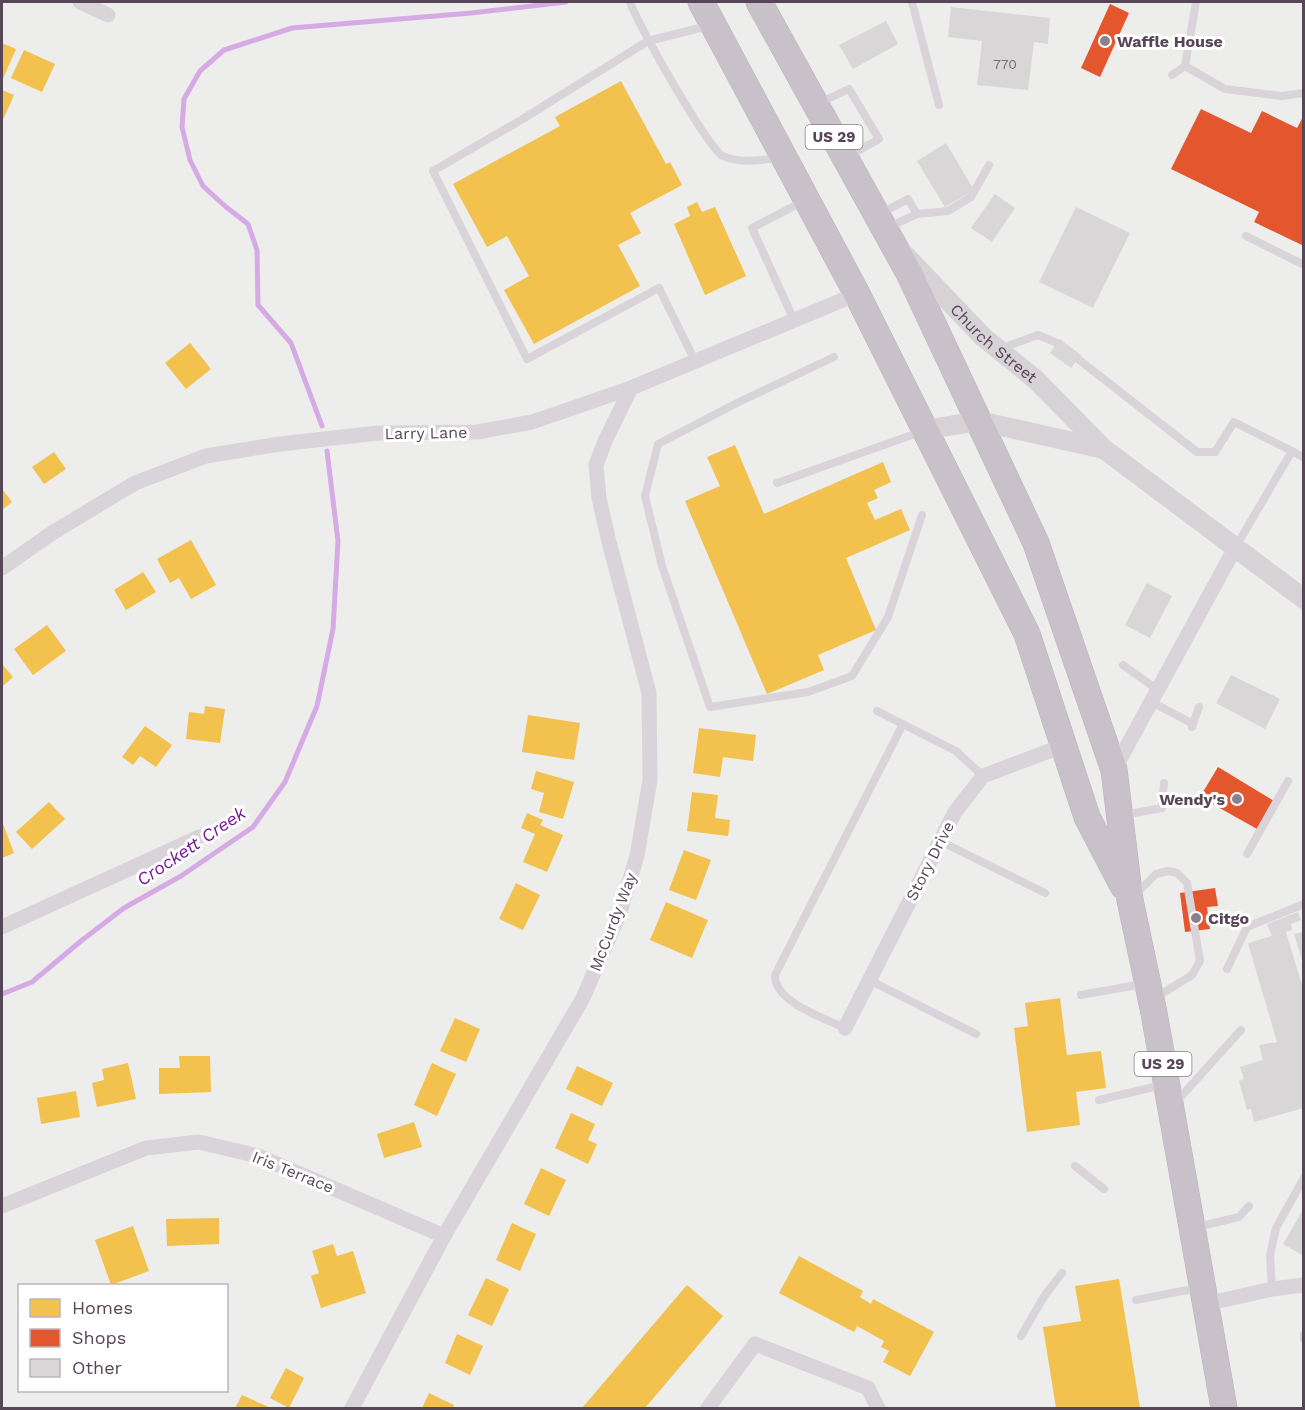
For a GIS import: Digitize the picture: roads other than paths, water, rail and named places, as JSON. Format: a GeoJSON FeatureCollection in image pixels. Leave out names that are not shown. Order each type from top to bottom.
{"type":"FeatureCollection","features":[{"type":"Feature","properties":{"kind":"highway","name":"US 29"},"geometry":{"type":"LineString","coordinates":[[701,2],[808,199],[1027,634],[1087,816],[1130,900]]}},
{"type":"Feature","properties":{"kind":"highway","name":"US 29"},"geometry":{"type":"LineString","coordinates":[[759,2],[909,273],[1036,543],[1114,770],[1130,900],[1150,992],[1224,1408]]}},
{"type":"Feature","properties":{"kind":"main road","name":"Church Street"},"geometry":{"type":"LineString","coordinates":[[883,227],[958,312],[1035,379],[1104,449],[1304,599]]}},
{"type":"Feature","properties":{"kind":"main road","name":"Church Street"},"geometry":{"type":"LineString","coordinates":[[924,430],[979,421],[1104,449]]}},
{"type":"Feature","properties":{"kind":"street"},"geometry":{"type":"LineString","coordinates":[[80,2],[108,15]]}},
{"type":"Feature","properties":{"kind":"street","name":"Larry Lane"},"geometry":{"type":"LineString","coordinates":[[2,568],[52,533],[135,483],[206,456],[280,444],[378,433],[477,432],[532,422],[631,388],[857,294]]}},
{"type":"Feature","properties":{"kind":"street","name":"McCurdy Way"},"geometry":{"type":"LineString","coordinates":[[352,1408],[444,1236],[583,998],[620,912],[638,856],[650,780],[649,693],[609,542],[599,498],[596,465],[631,388]]}},
{"type":"Feature","properties":{"kind":"street"},"geometry":{"type":"LineString","coordinates":[[1114,770],[1235,548]]}},
{"type":"Feature","properties":{"kind":"street"},"geometry":{"type":"LineString","coordinates":[[982,776],[1065,745]]}},
{"type":"Feature","properties":{"kind":"street","name":"Story Drive"},"geometry":{"type":"LineString","coordinates":[[845,1028],[955,812],[982,776]]}},
{"type":"Feature","properties":{"kind":"street"},"geometry":{"type":"LineString","coordinates":[[2,927],[199,837]]}},
{"type":"Feature","properties":{"kind":"street","name":"Iris Terrace"},"geometry":{"type":"LineString","coordinates":[[2,1206],[146,1148],[199,1142],[258,1156],[444,1236]]}},
{"type":"Feature","properties":{"kind":"street"},"geometry":{"type":"LineString","coordinates":[[1204,1295],[1304,1285]]}},
{"type":"Feature","properties":{"kind":"street"},"geometry":{"type":"LineString","coordinates":[[708,1408],[755,1344],[868,1388],[878,1408]]}},
{"type":"Feature","properties":{"kind":"lane"},"geometry":{"type":"LineString","coordinates":[[912,2],[939,105]]}},
{"type":"Feature","properties":{"kind":"lane"},"geometry":{"type":"LineString","coordinates":[[1172,75],[1185,66],[1196,2]]}},
{"type":"Feature","properties":{"kind":"lane"},"geometry":{"type":"LineString","coordinates":[[631,4],[648,41],[703,133],[721,156],[743,162],[786,158]]}},
{"type":"Feature","properties":{"kind":"lane"},"geometry":{"type":"LineString","coordinates":[[695,361],[659,288],[527,359],[433,171],[521,120],[648,41],[713,24]]}},
{"type":"Feature","properties":{"kind":"lane"},"geometry":{"type":"LineString","coordinates":[[1185,66],[1226,88],[1282,96],[1304,93]]}},
{"type":"Feature","properties":{"kind":"lane"},"geometry":{"type":"LineString","coordinates":[[816,105],[849,89],[879,139],[846,158]]}},
{"type":"Feature","properties":{"kind":"lane"},"geometry":{"type":"LineString","coordinates":[[883,227],[917,214],[948,211],[971,198],[989,165]]}},
{"type":"Feature","properties":{"kind":"lane"},"geometry":{"type":"LineString","coordinates":[[795,320],[752,228],[808,199]]}},
{"type":"Feature","properties":{"kind":"lane"},"geometry":{"type":"LineString","coordinates":[[883,227],[908,199],[917,214]]}},
{"type":"Feature","properties":{"kind":"lane"},"geometry":{"type":"LineString","coordinates":[[1246,236],[1304,265]]}},
{"type":"Feature","properties":{"kind":"lane"},"geometry":{"type":"LineString","coordinates":[[998,349],[1038,335],[1057,344]]}},
{"type":"Feature","properties":{"kind":"lane"},"geometry":{"type":"LineString","coordinates":[[834,357],[658,444],[645,496],[662,566],[711,707],[808,692],[852,676],[888,617],[922,515]]}},
{"type":"Feature","properties":{"kind":"lane"},"geometry":{"type":"LineString","coordinates":[[1078,359],[1197,452],[1215,452],[1234,422],[1304,458]]}},
{"type":"Feature","properties":{"kind":"lane"},"geometry":{"type":"LineString","coordinates":[[777,483],[924,430]]}},
{"type":"Feature","properties":{"kind":"lane"},"geometry":{"type":"LineString","coordinates":[[1235,548],[1292,451]]}},
{"type":"Feature","properties":{"kind":"lane"},"geometry":{"type":"LineString","coordinates":[[1123,665],[1192,726],[1199,707]]}},
{"type":"Feature","properties":{"kind":"lane"},"geometry":{"type":"LineString","coordinates":[[878,711],[956,752],[982,776]]}},
{"type":"Feature","properties":{"kind":"lane"},"geometry":{"type":"LineString","coordinates":[[845,1028],[789,1000],[778,990],[774,982],[775,975],[903,724]]}},
{"type":"Feature","properties":{"kind":"lane"},"geometry":{"type":"LineString","coordinates":[[1247,855],[1288,781]]}},
{"type":"Feature","properties":{"kind":"lane"},"geometry":{"type":"LineString","coordinates":[[1120,816],[1162,808],[1164,783]]}},
{"type":"Feature","properties":{"kind":"lane"},"geometry":{"type":"LineString","coordinates":[[940,841],[1046,893]]}},
{"type":"Feature","properties":{"kind":"lane"},"geometry":{"type":"LineString","coordinates":[[1081,995],[1150,992],[1192,975],[1200,961],[1187,883],[1177,873],[1168,871],[1156,874],[1130,900]]}},
{"type":"Feature","properties":{"kind":"lane"},"geometry":{"type":"LineString","coordinates":[[1227,969],[1247,927],[1304,904]]}},
{"type":"Feature","properties":{"kind":"lane"},"geometry":{"type":"LineString","coordinates":[[869,980],[976,1034]]}},
{"type":"Feature","properties":{"kind":"lane"},"geometry":{"type":"LineString","coordinates":[[1099,1100],[1169,1096],[1241,1030]]}},
{"type":"Feature","properties":{"kind":"lane"},"geometry":{"type":"LineString","coordinates":[[1075,1166],[1104,1189]]}},
{"type":"Feature","properties":{"kind":"lane"},"geometry":{"type":"LineString","coordinates":[[1272,1289],[1270,1255],[1276,1228],[1304,1178]]}},
{"type":"Feature","properties":{"kind":"lane"},"geometry":{"type":"LineString","coordinates":[[1192,1228],[1239,1218],[1249,1206]]}},
{"type":"Feature","properties":{"kind":"lane"},"geometry":{"type":"LineString","coordinates":[[1021,1335],[1045,1295],[1062,1273]]}},
{"type":"Feature","properties":{"kind":"lane"},"geometry":{"type":"LineString","coordinates":[[1136,1300],[1204,1295]]}},
{"type":"Feature","properties":{"kind":"waterway"},"geometry":{"type":"LineString","coordinates":[[322,426],[291,343],[258,305],[257,250],[248,224],[203,186],[190,160],[182,127],[184,99],[200,71],[224,50],[292,28],[471,13],[566,2]]}},
{"type":"Feature","properties":{"kind":"waterway","name":"Crockett Creek"},"geometry":{"type":"LineString","coordinates":[[2,994],[32,982],[124,908],[181,876],[253,827],[285,782],[317,706],[333,629],[338,541],[327,451]]}},
{"type":"Feature","properties":{"kind":"place","name":"Waffle House"},"geometry":{"type":"Point","coordinates":[1105,41]}},
{"type":"Feature","properties":{"kind":"place","name":"Wendy's"},"geometry":{"type":"Point","coordinates":[1237,799]}},
{"type":"Feature","properties":{"kind":"place","name":"Citgo"},"geometry":{"type":"Point","coordinates":[1196,918]}}]}
